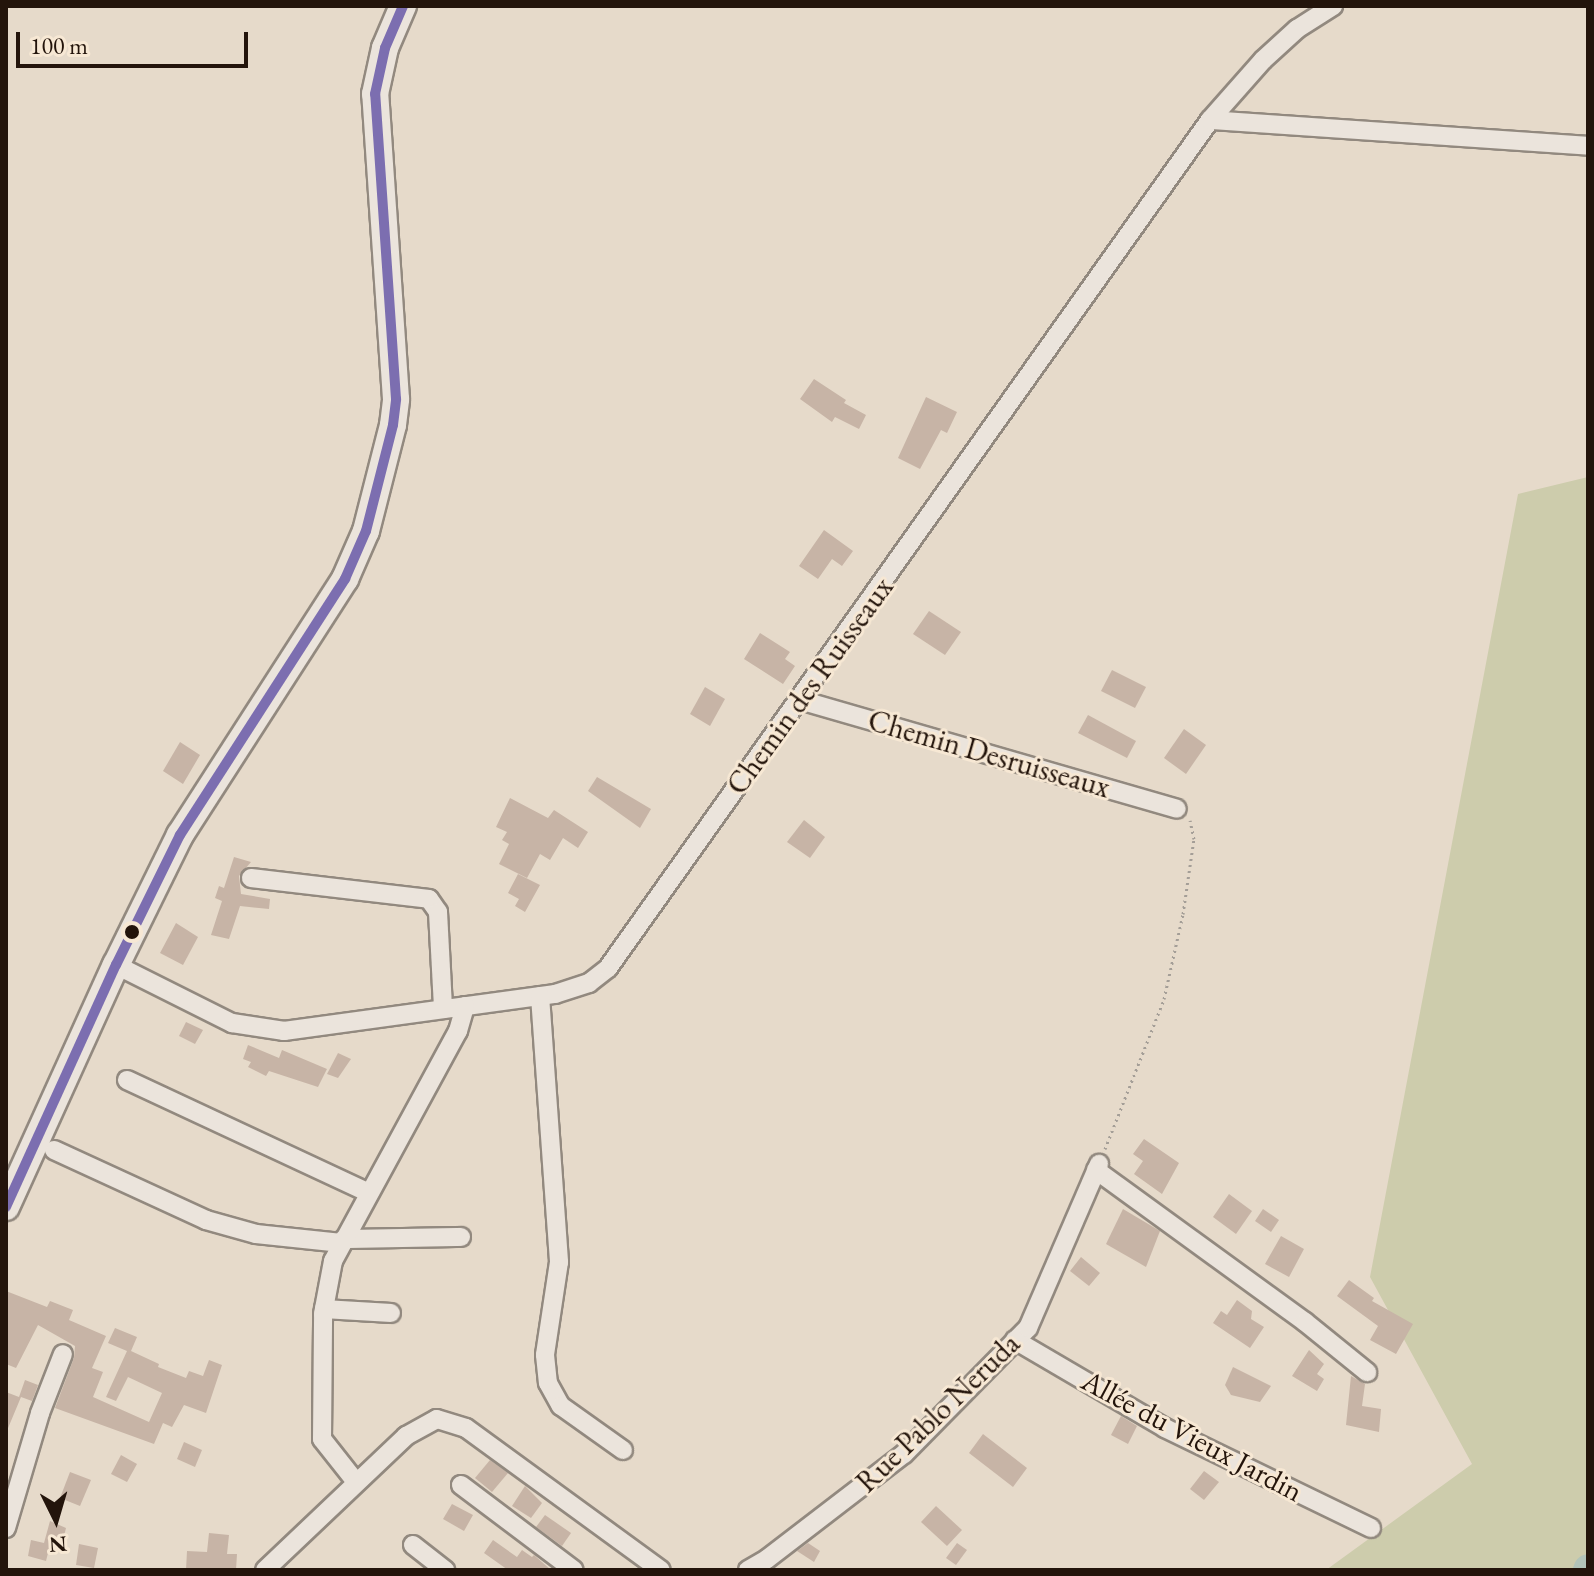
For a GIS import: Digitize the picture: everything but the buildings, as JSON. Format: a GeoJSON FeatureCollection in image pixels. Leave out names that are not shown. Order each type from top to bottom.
{"type":"FeatureCollection","features":[{"type":"Feature","properties":{"kind":"main road"},"geometry":{"type":"LineString","coordinates":[[6,1207],[116,965],[180,835],[345,579],[366,531],[393,425],[396,399],[375,94],[385,48],[403,6]]}},
{"type":"Feature","properties":{"kind":"street","name":"Chemin des Ruisseaux"},"geometry":{"type":"LineString","coordinates":[[116,965],[232,1023],[284,1031],[540,996],[589,983],[608,968],[1210,120],[1263,60],[1297,29],[1333,6]]}},
{"type":"Feature","properties":{"kind":"street"},"geometry":{"type":"LineString","coordinates":[[1210,120],[1588,146]]}},
{"type":"Feature","properties":{"kind":"street","name":"Chemin Desruisseaux"},"geometry":{"type":"LineString","coordinates":[[800,700],[1177,809]]}},
{"type":"Feature","properties":{"kind":"street"},"geometry":{"type":"LineString","coordinates":[[251,878],[429,899],[438,912],[443,1009]]}},
{"type":"Feature","properties":{"kind":"street"},"geometry":{"type":"LineString","coordinates":[[540,996],[559,1262],[545,1355],[548,1383],[561,1406],[623,1450]]}},
{"type":"Feature","properties":{"kind":"street"},"geometry":{"type":"LineString","coordinates":[[356,1482],[322,1439],[324,1309],[333,1261],[458,1031],[465,1006]]}},
{"type":"Feature","properties":{"kind":"street"},"geometry":{"type":"LineString","coordinates":[[127,1080],[369,1193]]}},
{"type":"Feature","properties":{"kind":"street"},"geometry":{"type":"LineString","coordinates":[[54,1150],[206,1220],[256,1234],[343,1241],[461,1237]]}},
{"type":"Feature","properties":{"kind":"street"},"geometry":{"type":"LineString","coordinates":[[1098,1167],[1367,1372]]}},
{"type":"Feature","properties":{"kind":"street","name":"Rue Pablo Neruda"},"geometry":{"type":"LineString","coordinates":[[748,1570],[779,1551],[904,1454],[1028,1328],[1098,1167]]}},
{"type":"Feature","properties":{"kind":"street"},"geometry":{"type":"LineString","coordinates":[[324,1309],[391,1313]]}},
{"type":"Feature","properties":{"kind":"street","name":"Allée du Vieux Jardin"},"geometry":{"type":"LineString","coordinates":[[1015,1340],[1165,1428],[1371,1528]]}},
{"type":"Feature","properties":{"kind":"street"},"geometry":{"type":"LineString","coordinates":[[6,1528],[40,1413],[63,1354]]}},
{"type":"Feature","properties":{"kind":"street"},"geometry":{"type":"LineString","coordinates":[[265,1570],[406,1436],[431,1421],[444,1420],[466,1428],[661,1570]]}},
{"type":"Feature","properties":{"kind":"street"},"geometry":{"type":"LineString","coordinates":[[461,1485],[574,1570]]}},
{"type":"Feature","properties":{"kind":"street"},"geometry":{"type":"LineString","coordinates":[[413,1545],[445,1570]]}},
{"type":"Feature","properties":{"kind":"path"},"geometry":{"type":"LineString","coordinates":[[1098,1167],[1164,999],[1183,914],[1194,839],[1191,821],[1177,809]]}},
{"type":"Feature","properties":{"kind":"green space"},"geometry":{"type":"Polygon","coordinates":[[[1588,477],[1588,1570],[1326,1570],[1472,1464],[1370,1277],[1518,494],[1588,477]]]}},
{"type":"Feature","properties":{"kind":"transit line"},"geometry":{"type":"LineString","coordinates":[[6,1207],[116,965],[180,835],[345,579],[366,531],[393,425],[396,399],[375,94],[385,48],[403,6]]}}]}
